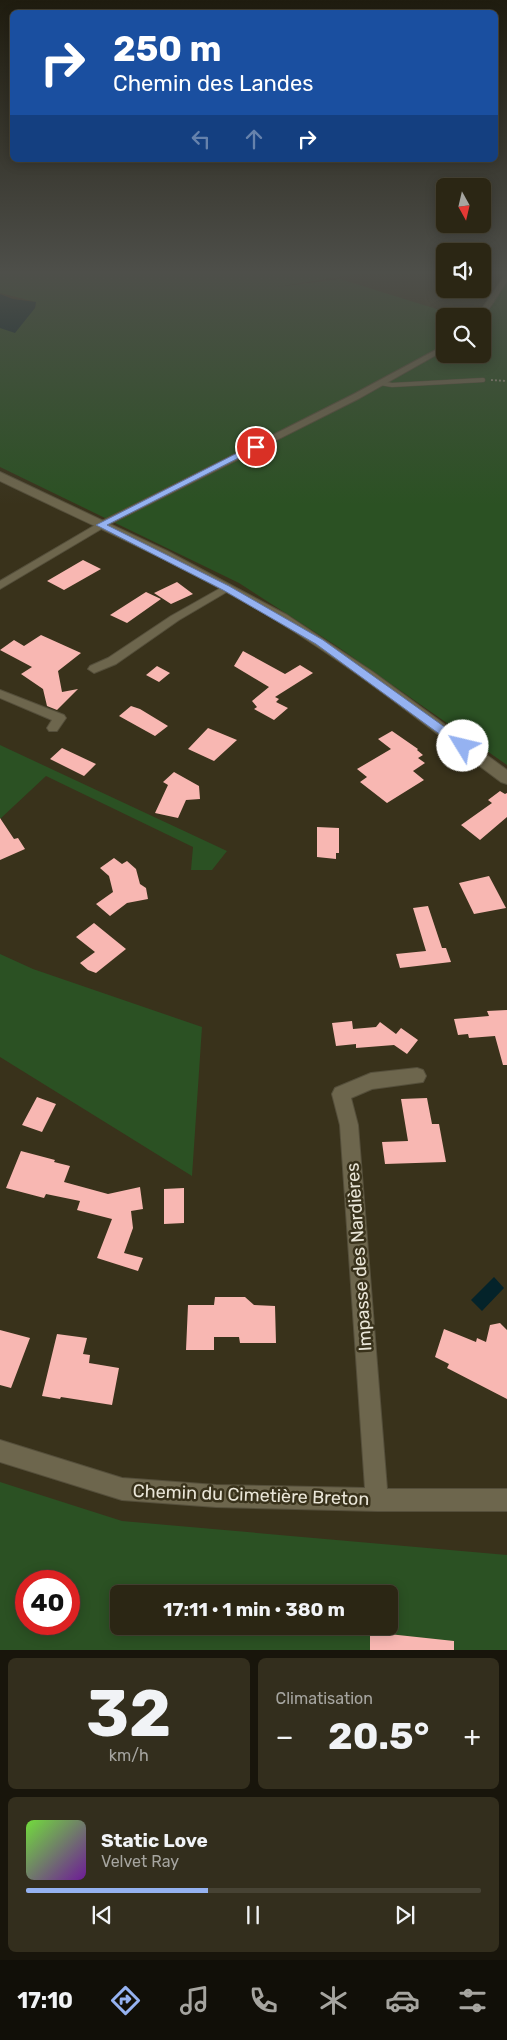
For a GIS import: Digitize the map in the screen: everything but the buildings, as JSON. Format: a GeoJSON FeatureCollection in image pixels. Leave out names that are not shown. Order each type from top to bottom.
{"type":"FeatureCollection","features":[{"type":"Feature","properties":{"kind":"street"},"geometry":{"type":"LineString","coordinates":[[0,586],[100,525],[380,383],[436,351]]}},
{"type":"Feature","properties":{"kind":"street"},"geometry":{"type":"LineString","coordinates":[[0,476],[226,588],[319,642],[507,778]]}},
{"type":"Feature","properties":{"kind":"street"},"geometry":{"type":"LineString","coordinates":[[94,669],[112,661],[175,618],[226,588]]}},
{"type":"Feature","properties":{"kind":"street"},"geometry":{"type":"LineString","coordinates":[[0,694],[60,718],[53,728]]}},
{"type":"Feature","properties":{"kind":"street","name":"Impasse des Nardières"},"geometry":{"type":"LineString","coordinates":[[377,1500],[349,1125],[341,1094],[371,1081],[417,1076]]}},
{"type":"Feature","properties":{"kind":"street","name":"Chemin du Cimetière Breton"},"geometry":{"type":"LineString","coordinates":[[0,1451],[122,1489],[216,1496],[377,1500],[507,1500]]}},
{"type":"Feature","properties":{"kind":"lane"},"geometry":{"type":"LineString","coordinates":[[380,383],[392,385],[483,380]]}},
{"type":"Feature","properties":{"kind":"path"},"geometry":{"type":"LineString","coordinates":[[483,380],[507,381]]}},
{"type":"Feature","properties":{"kind":"green space"},"geometry":{"type":"Polygon","coordinates":[[[0,351],[436,351],[436,363],[491,363],[491,351],[507,351],[507,765],[338,647],[239,583],[0,467],[0,351]]]}},
{"type":"Feature","properties":{"kind":"green space"},"geometry":{"type":"Polygon","coordinates":[[[0,745],[227,851],[212,870],[191,870],[193,847],[46,776],[0,819],[0,745]]]}},
{"type":"Feature","properties":{"kind":"green space"},"geometry":{"type":"Polygon","coordinates":[[[0,954],[33,969],[202,1027],[192,1176],[0,1057],[0,954]]]}},
{"type":"Feature","properties":{"kind":"green space"},"geometry":{"type":"Polygon","coordinates":[[[0,1482],[122,1521],[507,1555],[507,1650],[0,1650],[0,1482]]]}},
{"type":"Feature","properties":{"kind":"water"},"geometry":{"type":"Polygon","coordinates":[[[494,1277],[504,1288],[482,1311],[471,1300],[494,1277]]]}},
{"type":"Feature","properties":{"kind":"route"},"geometry":{"type":"LineString","coordinates":[[256,447],[100,525],[226,588],[319,642],[463,746]]}}]}
